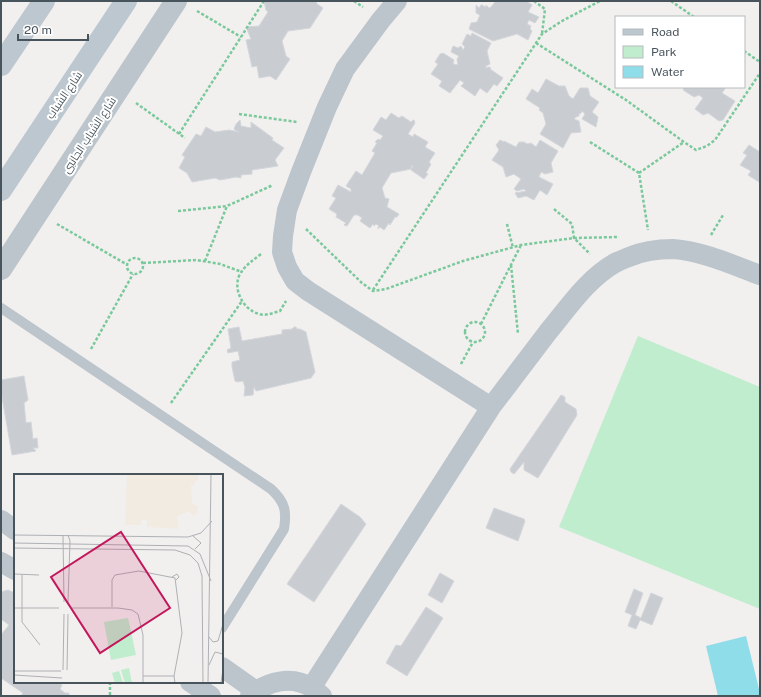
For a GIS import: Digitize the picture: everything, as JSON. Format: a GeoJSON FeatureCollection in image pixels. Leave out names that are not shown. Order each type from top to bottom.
{"type":"FeatureCollection","features":[{"type":"Feature","properties":{"kind":"main road"},"geometry":{"type":"LineString","coordinates":[[1,65],[44,1]]}},
{"type":"Feature","properties":{"kind":"main road","name":"شارع الشباب"},"geometry":{"type":"LineString","coordinates":[[1,190],[126,1]]}},
{"type":"Feature","properties":{"kind":"street"},"geometry":{"type":"LineString","coordinates":[[397,1],[345,69],[336,87],[287,210],[282,252],[287,267],[296,281],[308,291],[491,407]]}},
{"type":"Feature","properties":{"kind":"street","name":"شارع الشباب الجانبى"},"geometry":{"type":"LineString","coordinates":[[1,269],[118,90],[185,5]]}},
{"type":"Feature","properties":{"kind":"street"},"geometry":{"type":"LineString","coordinates":[[223,668],[253,693],[266,685],[289,681],[300,683],[316,692],[491,407],[583,289],[598,274],[615,263],[641,252],[656,249],[674,249],[715,258],[760,275]]}},
{"type":"Feature","properties":{"kind":"street"},"geometry":{"type":"LineString","coordinates":[[1,520],[14,529]]}},
{"type":"Feature","properties":{"kind":"street"},"geometry":{"type":"LineString","coordinates":[[1,562],[14,569]]}},
{"type":"Feature","properties":{"kind":"street"},"geometry":{"type":"LineString","coordinates":[[192,683],[212,696]]}},
{"type":"Feature","properties":{"kind":"lane"},"geometry":{"type":"LineString","coordinates":[[1,308],[271,489],[279,497],[285,507],[286,518],[284,529],[223,626]]}},
{"type":"Feature","properties":{"kind":"path"},"geometry":{"type":"LineString","coordinates":[[179,134],[264,1]]}},
{"type":"Feature","properties":{"kind":"path"},"geometry":{"type":"LineString","coordinates":[[534,1],[545,9],[542,34]]}},
{"type":"Feature","properties":{"kind":"path"},"geometry":{"type":"LineString","coordinates":[[373,290],[542,34],[600,1]]}},
{"type":"Feature","properties":{"kind":"path"},"geometry":{"type":"LineString","coordinates":[[671,1],[693,16]]}},
{"type":"Feature","properties":{"kind":"path"},"geometry":{"type":"LineString","coordinates":[[185,5],[241,37]]}},
{"type":"Feature","properties":{"kind":"path"},"geometry":{"type":"LineString","coordinates":[[536,43],[626,100],[696,150],[707,146],[715,140],[760,72]]}},
{"type":"Feature","properties":{"kind":"path"},"geometry":{"type":"LineString","coordinates":[[745,52],[760,62]]}},
{"type":"Feature","properties":{"kind":"path"},"geometry":{"type":"LineString","coordinates":[[118,90],[186,138]]}},
{"type":"Feature","properties":{"kind":"path"},"geometry":{"type":"LineString","coordinates":[[239,114],[320,124]]}},
{"type":"Feature","properties":{"kind":"path"},"geometry":{"type":"LineString","coordinates":[[590,142],[639,173],[648,236]]}},
{"type":"Feature","properties":{"kind":"path"},"geometry":{"type":"LineString","coordinates":[[639,173],[684,142]]}},
{"type":"Feature","properties":{"kind":"path"},"geometry":{"type":"LineString","coordinates":[[178,211],[227,206],[301,172]]}},
{"type":"Feature","properties":{"kind":"path"},"geometry":{"type":"LineString","coordinates":[[205,262],[227,206]]}},
{"type":"Feature","properties":{"kind":"path"},"geometry":{"type":"LineString","coordinates":[[554,209],[572,224],[574,238]]}},
{"type":"Feature","properties":{"kind":"path"},"geometry":{"type":"LineString","coordinates":[[287,210],[362,283],[373,290],[386,289],[463,261],[521,245],[574,238],[626,236]]}},
{"type":"Feature","properties":{"kind":"path"},"geometry":{"type":"LineString","coordinates":[[38,213],[126,264]]}},
{"type":"Feature","properties":{"kind":"path"},"geometry":{"type":"LineString","coordinates":[[507,224],[513,248]]}},
{"type":"Feature","properties":{"kind":"path"},"geometry":{"type":"LineString","coordinates":[[283,236],[244,267],[238,278],[238,290],[242,301],[249,309],[259,314],[270,314],[280,311],[296,281]]}},
{"type":"Feature","properties":{"kind":"path"},"geometry":{"type":"LineString","coordinates":[[481,324],[521,245]]}},
{"type":"Feature","properties":{"kind":"path"},"geometry":{"type":"LineString","coordinates":[[137,257],[143,263],[143,268],[137,274],[129,272],[126,268],[128,260],[132,258],[137,257]]}},
{"type":"Feature","properties":{"kind":"path"},"geometry":{"type":"LineString","coordinates":[[143,263],[197,260],[220,264],[242,272]]}},
{"type":"Feature","properties":{"kind":"path"},"geometry":{"type":"LineString","coordinates":[[511,265],[521,367]]}},
{"type":"Feature","properties":{"kind":"path"},"geometry":{"type":"LineString","coordinates":[[83,362],[133,274]]}},
{"type":"Feature","properties":{"kind":"path"},"geometry":{"type":"LineString","coordinates":[[182,387],[242,301]]}},
{"type":"Feature","properties":{"kind":"path"},"geometry":{"type":"LineString","coordinates":[[475,322],[481,324],[484,326],[486,331],[481,341],[471,341],[466,338],[466,328],[469,324],[475,322]]}},
{"type":"Feature","properties":{"kind":"path"},"geometry":{"type":"LineString","coordinates":[[110,683],[110,696]]}},
{"type":"Feature","properties":{"kind":"green space"},"geometry":{"type":"Polygon","coordinates":[[[638,336],[760,387],[760,609],[559,527],[638,336]]]}},
{"type":"Feature","properties":{"kind":"water"},"geometry":{"type":"Polygon","coordinates":[[[746,636],[760,696],[718,696],[706,646],[746,636]]]}},
{"type":"Feature","properties":{"kind":"building"},"geometry":{"type":"Polygon","coordinates":[[[264,1],[316,1],[317,4],[323,8],[310,28],[288,31],[282,41],[286,56],[290,59],[276,80],[270,76],[259,78],[257,66],[252,67],[246,40],[251,39],[246,27],[259,26],[268,12],[264,1]]]}},
{"type":"Feature","properties":{"kind":"building"},"geometry":{"type":"Polygon","coordinates":[[[493,1],[526,1],[532,5],[528,12],[539,17],[535,23],[529,20],[527,24],[531,26],[530,29],[532,31],[528,40],[517,34],[493,41],[469,29],[471,23],[477,22],[480,15],[476,13],[476,5],[479,8],[481,5],[486,7],[486,5],[489,8],[495,2],[493,1]]]}},
{"type":"Feature","properties":{"kind":"building"},"geometry":{"type":"Polygon","coordinates":[[[472,33],[491,43],[487,51],[490,64],[486,66],[486,68],[491,68],[490,69],[503,78],[497,86],[494,84],[487,93],[480,88],[475,96],[461,86],[464,83],[460,80],[450,93],[439,86],[442,81],[431,74],[438,64],[435,62],[440,54],[443,53],[454,60],[453,64],[458,65],[457,59],[459,56],[451,52],[453,46],[458,48],[461,46],[463,50],[465,47],[462,44],[467,34],[471,36],[472,33]]]}},
{"type":"Feature","properties":{"kind":"building"},"geometry":{"type":"Polygon","coordinates":[[[546,79],[559,86],[565,86],[569,96],[573,99],[580,88],[588,88],[590,96],[599,102],[592,112],[598,117],[596,127],[582,119],[585,114],[582,111],[579,116],[574,119],[579,121],[581,132],[571,133],[563,148],[540,134],[546,124],[543,113],[539,110],[540,108],[526,99],[532,89],[538,93],[546,79]]]}},
{"type":"Feature","properties":{"kind":"building"},"geometry":{"type":"Polygon","coordinates":[[[684,88],[725,88],[722,93],[735,101],[723,120],[719,121],[708,113],[703,115],[695,109],[703,98],[699,95],[694,97],[683,90],[684,88]]]}},
{"type":"Feature","properties":{"kind":"building"},"geometry":{"type":"Polygon","coordinates":[[[391,113],[399,118],[402,116],[411,122],[414,120],[415,123],[408,134],[413,137],[414,134],[428,142],[425,147],[435,153],[429,162],[431,164],[426,173],[428,174],[424,179],[411,170],[412,165],[411,169],[391,173],[382,188],[385,198],[389,199],[387,207],[399,214],[384,230],[380,227],[378,229],[379,226],[376,224],[374,226],[373,224],[370,228],[360,221],[362,218],[358,215],[354,215],[347,226],[344,225],[346,223],[336,217],[337,214],[329,209],[336,198],[332,196],[338,185],[351,192],[351,189],[346,186],[356,171],[362,175],[375,153],[372,151],[377,143],[375,142],[378,139],[380,140],[383,136],[373,130],[381,117],[386,120],[391,113]]]}},
{"type":"Feature","properties":{"kind":"building"},"geometry":{"type":"Polygon","coordinates":[[[240,120],[241,126],[251,128],[251,122],[284,148],[275,160],[278,166],[252,170],[252,174],[241,175],[241,178],[236,177],[220,180],[215,178],[192,182],[187,173],[179,168],[185,157],[182,155],[196,134],[201,136],[206,127],[215,132],[229,130],[239,132],[234,129],[240,120]]]}},
{"type":"Feature","properties":{"kind":"building"},"geometry":{"type":"Polygon","coordinates":[[[500,140],[516,147],[519,142],[524,142],[527,144],[531,143],[536,147],[540,140],[558,151],[551,163],[553,172],[545,174],[541,172],[539,177],[553,184],[547,195],[540,190],[534,200],[526,196],[518,198],[515,193],[526,191],[524,189],[517,191],[514,189],[521,179],[514,174],[506,177],[503,167],[492,160],[499,150],[496,145],[500,140]]]}},
{"type":"Feature","properties":{"kind":"building"},"geometry":{"type":"Polygon","coordinates":[[[749,145],[760,152],[759,182],[748,175],[751,171],[740,165],[747,155],[743,153],[749,145]]]}},
{"type":"Feature","properties":{"kind":"building"},"geometry":{"type":"Polygon","coordinates":[[[239,327],[242,341],[282,334],[282,330],[292,329],[294,327],[306,332],[315,372],[311,378],[256,391],[254,387],[253,395],[244,396],[245,387],[243,381],[235,381],[232,367],[232,362],[240,360],[238,351],[228,353],[227,350],[231,348],[228,329],[239,327]]]}},
{"type":"Feature","properties":{"kind":"building"},"geometry":{"type":"Polygon","coordinates":[[[24,376],[28,400],[24,403],[26,423],[31,422],[33,439],[37,438],[38,448],[33,448],[36,451],[12,455],[1,391],[1,380],[24,376]]]}},
{"type":"Feature","properties":{"kind":"building"},"geometry":{"type":"Polygon","coordinates":[[[561,395],[565,397],[565,402],[576,409],[577,415],[538,478],[524,470],[524,462],[514,474],[510,469],[561,395]]]}},
{"type":"Feature","properties":{"kind":"building"},"geometry":{"type":"Polygon","coordinates":[[[341,504],[360,517],[366,524],[314,602],[287,584],[341,504]]]}},
{"type":"Feature","properties":{"kind":"building"},"geometry":{"type":"Polygon","coordinates":[[[494,508],[524,519],[525,521],[518,541],[486,528],[494,508]]]}},
{"type":"Feature","properties":{"kind":"building"},"geometry":{"type":"Polygon","coordinates":[[[440,573],[454,581],[442,603],[428,595],[440,573]]]}},
{"type":"Feature","properties":{"kind":"building"},"geometry":{"type":"Polygon","coordinates":[[[634,589],[643,593],[635,615],[641,618],[651,593],[663,598],[652,625],[640,620],[636,629],[628,626],[632,615],[625,612],[634,589]]]}},
{"type":"Feature","properties":{"kind":"building"},"geometry":{"type":"Polygon","coordinates":[[[8,590],[14,593],[14,683],[58,683],[62,685],[60,689],[72,696],[21,696],[23,693],[1,678],[1,635],[9,625],[1,619],[1,592],[8,590]]]}},
{"type":"Feature","properties":{"kind":"building"},"geometry":{"type":"Polygon","coordinates":[[[426,607],[443,618],[407,676],[386,663],[396,645],[401,646],[426,607]]]}}]}
